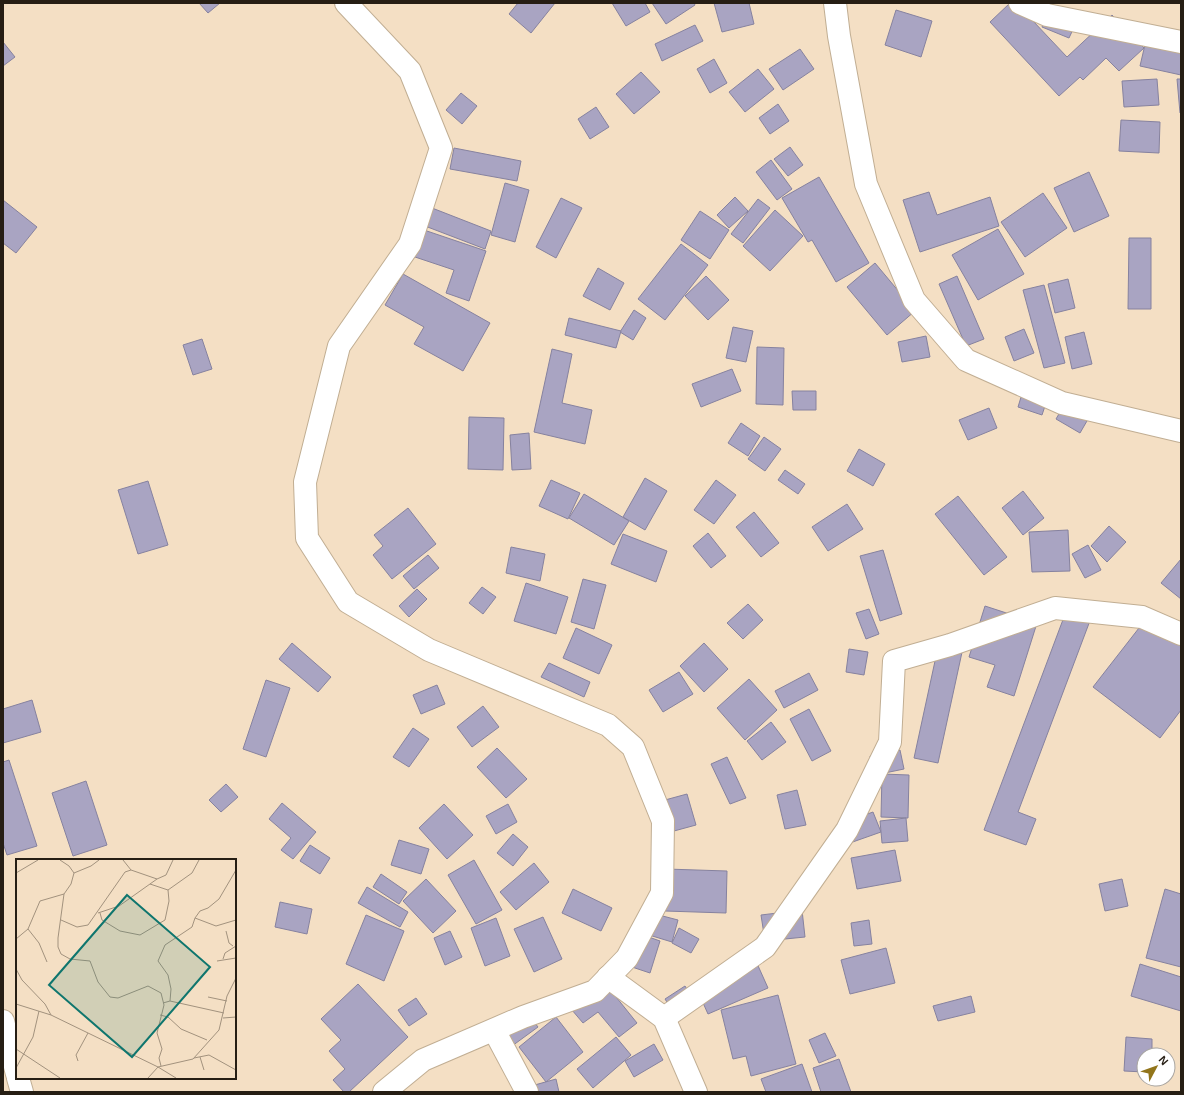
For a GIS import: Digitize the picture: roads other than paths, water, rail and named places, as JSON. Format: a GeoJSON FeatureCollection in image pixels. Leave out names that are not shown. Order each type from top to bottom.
{"type":"FeatureCollection","features":[{"type":"Feature","properties":{"kind":"street"},"geometry":{"type":"LineString","coordinates":[[346,3],[410,71],[441,148],[410,244],[340,346],[305,482],[307,538],[348,602],[428,650],[608,725],[632,747],[664,820],[662,893],[627,958],[595,991],[523,1017],[423,1060],[384,1092]]}},
{"type":"Feature","properties":{"kind":"street"},"geometry":{"type":"LineString","coordinates":[[835,3],[839,36],[866,184],[914,300],[966,360],[1062,403],[1181,431]]}},
{"type":"Feature","properties":{"kind":"street"},"geometry":{"type":"LineString","coordinates":[[1020,3],[1047,15],[1181,42]]}},
{"type":"Feature","properties":{"kind":"street"},"geometry":{"type":"LineString","coordinates":[[664,1018],[765,947],[848,830],[890,742],[894,661],[950,645],[1055,608],[1142,617],[1181,634]]}},
{"type":"Feature","properties":{"kind":"street"},"geometry":{"type":"LineString","coordinates":[[608,978],[664,1018],[696,1092]]}},
{"type":"Feature","properties":{"kind":"street"},"geometry":{"type":"LineString","coordinates":[[3,1021],[16,1070]]}},
{"type":"Feature","properties":{"kind":"street"},"geometry":{"type":"LineString","coordinates":[[494,1030],[527,1092]]}},
{"type":"Feature","properties":{"kind":"street"},"geometry":{"type":"LineString","coordinates":[[18,1079],[22,1092]]}}]}
